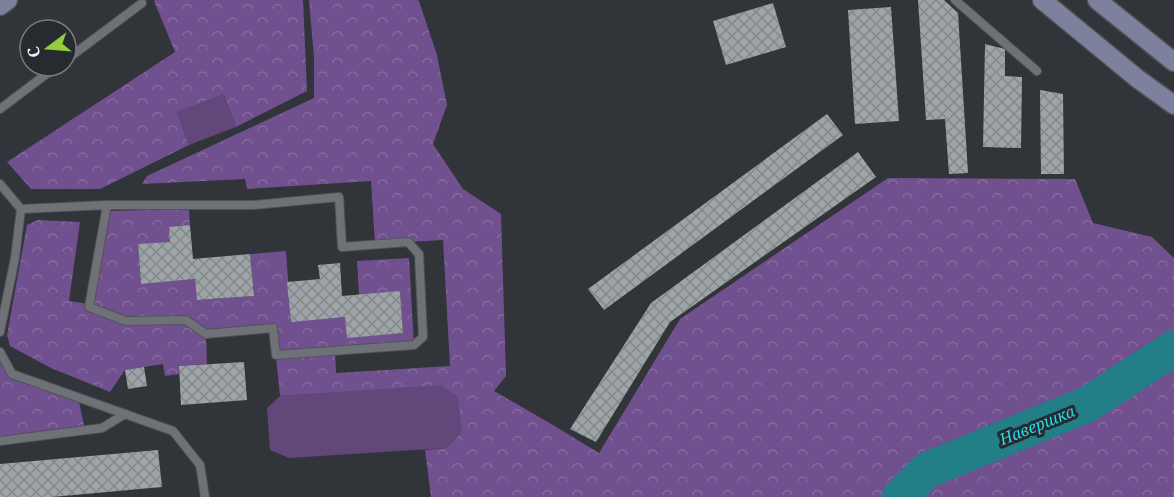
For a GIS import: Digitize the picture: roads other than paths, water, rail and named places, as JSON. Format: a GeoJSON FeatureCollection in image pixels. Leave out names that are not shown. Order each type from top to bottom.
{"type":"FeatureCollection","features":[{"type":"Feature","properties":{"kind":"main road"},"geometry":{"type":"LineString","coordinates":[[0,6],[8,0]]}},
{"type":"Feature","properties":{"kind":"main road"},"geometry":{"type":"LineString","coordinates":[[1042,0],[1138,79],[1174,105]]}},
{"type":"Feature","properties":{"kind":"main road"},"geometry":{"type":"LineString","coordinates":[[1097,0],[1174,62]]}},
{"type":"Feature","properties":{"kind":"lane"},"geometry":{"type":"LineString","coordinates":[[956,0],[1037,71]]}},
{"type":"Feature","properties":{"kind":"lane"},"geometry":{"type":"LineString","coordinates":[[78,51],[142,3]]}},
{"type":"Feature","properties":{"kind":"lane"},"geometry":{"type":"LineString","coordinates":[[0,109],[41,78]]}},
{"type":"Feature","properties":{"kind":"lane"},"geometry":{"type":"LineString","coordinates":[[0,184],[21,209],[15,258],[0,332]]}},
{"type":"Feature","properties":{"kind":"lane"},"geometry":{"type":"LineString","coordinates":[[21,209],[107,205],[253,205],[339,197],[342,247],[408,242],[419,254],[423,337],[414,345],[276,355],[273,328],[206,334],[186,320],[126,321],[89,307],[107,205]]}},
{"type":"Feature","properties":{"kind":"lane"},"geometry":{"type":"LineString","coordinates":[[0,352],[12,374],[173,431],[200,465],[205,497]]}},
{"type":"Feature","properties":{"kind":"lane"},"geometry":{"type":"LineString","coordinates":[[0,441],[102,428],[125,414]]}},
{"type":"Feature","properties":{"kind":"waterway","name":"Навершка"},"geometry":{"type":"LineString","coordinates":[[900,497],[927,470],[1088,404],[1174,348]]}}]}
